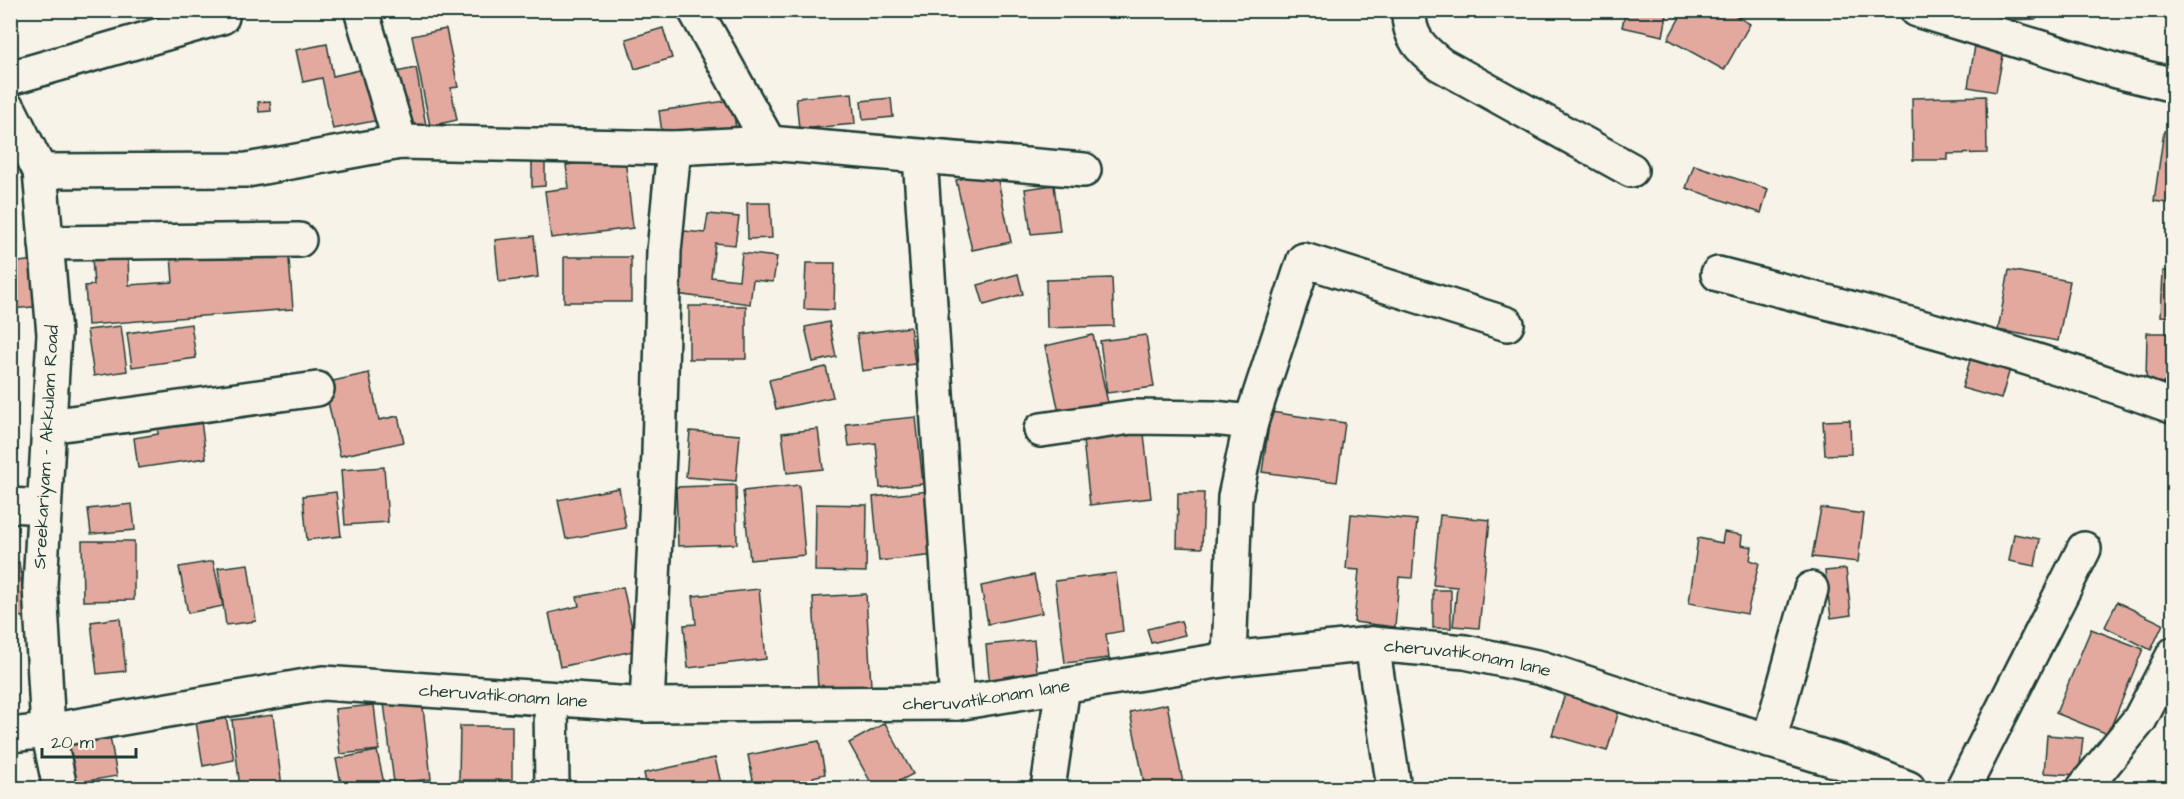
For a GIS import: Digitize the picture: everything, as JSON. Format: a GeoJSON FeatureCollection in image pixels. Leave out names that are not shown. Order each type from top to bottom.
{"type":"FeatureCollection","features":[{"type":"Feature","properties":{"kind":"street"},"geometry":{"type":"LineString","coordinates":[[361,10],[400,142]]}},
{"type":"Feature","properties":{"kind":"street"},"geometry":{"type":"LineString","coordinates":[[695,10],[769,143]]}},
{"type":"Feature","properties":{"kind":"street"},"geometry":{"type":"LineString","coordinates":[[1409,10],[1412,33],[1421,48],[1440,64],[1631,170]]}},
{"type":"Feature","properties":{"kind":"street"},"geometry":{"type":"LineString","coordinates":[[1917,10],[2116,71],[2174,85]]}},
{"type":"Feature","properties":{"kind":"street"},"geometry":{"type":"LineString","coordinates":[[10,78],[222,17]]}},
{"type":"Feature","properties":{"kind":"street","name":"Sreekariyam - Akkulam Road"},"geometry":{"type":"LineString","coordinates":[[10,111],[40,171],[54,334],[40,586],[48,731],[60,789]]}},
{"type":"Feature","properties":{"kind":"street"},"geometry":{"type":"LineString","coordinates":[[40,171],[247,170],[400,142],[674,148],[769,143],[1084,170]]}},
{"type":"Feature","properties":{"kind":"street"},"geometry":{"type":"LineString","coordinates":[[647,705],[659,453],[664,251],[674,148]]}},
{"type":"Feature","properties":{"kind":"street"},"geometry":{"type":"LineString","coordinates":[[920,157],[957,703]]}},
{"type":"Feature","properties":{"kind":"street"},"geometry":{"type":"LineString","coordinates":[[46,243],[299,240]]}},
{"type":"Feature","properties":{"kind":"street"},"geometry":{"type":"LineString","coordinates":[[1229,659],[1235,497],[1251,422],[1304,260],[1507,324]]}},
{"type":"Feature","properties":{"kind":"street"},"geometry":{"type":"LineString","coordinates":[[1718,274],[1906,322],[2033,360],[2174,407]]}},
{"type":"Feature","properties":{"kind":"street"},"geometry":{"type":"LineString","coordinates":[[49,426],[317,389]]}},
{"type":"Feature","properties":{"kind":"street"},"geometry":{"type":"LineString","coordinates":[[1041,430],[1131,417],[1213,418],[1251,422]]}},
{"type":"Feature","properties":{"kind":"street"},"geometry":{"type":"LineString","coordinates":[[10,505],[44,507]]}},
{"type":"Feature","properties":{"kind":"street"},"geometry":{"type":"LineString","coordinates":[[1963,789],[2084,549]]}},
{"type":"Feature","properties":{"kind":"street"},"geometry":{"type":"LineString","coordinates":[[1769,741],[1811,589]]}},
{"type":"Feature","properties":{"kind":"street"},"geometry":{"type":"LineString","coordinates":[[1372,644],[1394,789]]}},
{"type":"Feature","properties":{"kind":"street","name":"cheruvatikonam lane"},"geometry":{"type":"LineString","coordinates":[[10,735],[48,731],[323,683],[647,705],[957,703],[1229,659],[1372,644],[1465,652],[1541,668],[1674,712],[1844,763],[1908,789]]}},
{"type":"Feature","properties":{"kind":"street"},"geometry":{"type":"LineString","coordinates":[[2084,789],[2140,718],[2174,654]]}},
{"type":"Feature","properties":{"kind":"street"},"geometry":{"type":"LineString","coordinates":[[1048,789],[1063,686]]}},
{"type":"Feature","properties":{"kind":"street"},"geometry":{"type":"LineString","coordinates":[[551,699],[552,789]]}},
{"type":"Feature","properties":{"kind":"building"},"geometry":{"type":"Polygon","coordinates":[[[1626,10],[1668,10],[1663,36],[1622,27],[1626,10]]]}},
{"type":"Feature","properties":{"kind":"building"},"geometry":{"type":"Polygon","coordinates":[[[1684,10],[1726,10],[1750,24],[1724,70],[1668,39],[1684,10]]]}},
{"type":"Feature","properties":{"kind":"building"},"geometry":{"type":"Polygon","coordinates":[[[1979,10],[2035,10],[2035,19],[1979,21],[1979,10]]]}},
{"type":"Feature","properties":{"kind":"building"},"geometry":{"type":"Polygon","coordinates":[[[663,28],[672,58],[635,69],[626,39],[663,28]]]}},
{"type":"Feature","properties":{"kind":"building"},"geometry":{"type":"Polygon","coordinates":[[[446,29],[458,87],[451,88],[457,120],[430,126],[412,36],[446,29]]]}},
{"type":"Feature","properties":{"kind":"building"},"geometry":{"type":"Polygon","coordinates":[[[1976,40],[2005,45],[1996,92],[1968,87],[1976,40]]]}},
{"type":"Feature","properties":{"kind":"building"},"geometry":{"type":"Polygon","coordinates":[[[327,44],[333,76],[373,67],[384,119],[333,129],[322,78],[303,82],[296,50],[327,44]]]}},
{"type":"Feature","properties":{"kind":"building"},"geometry":{"type":"Polygon","coordinates":[[[416,68],[426,126],[407,129],[396,72],[416,68]]]}},
{"type":"Feature","properties":{"kind":"building"},"geometry":{"type":"Polygon","coordinates":[[[852,93],[855,124],[799,129],[796,98],[852,93]]]}},
{"type":"Feature","properties":{"kind":"building"},"geometry":{"type":"Polygon","coordinates":[[[1986,96],[1987,153],[1948,154],[1948,160],[1913,160],[1912,98],[1986,96]]]}},
{"type":"Feature","properties":{"kind":"building"},"geometry":{"type":"Polygon","coordinates":[[[891,98],[893,117],[863,120],[861,101],[891,98]]]}},
{"type":"Feature","properties":{"kind":"building"},"geometry":{"type":"Polygon","coordinates":[[[732,100],[736,129],[663,140],[659,111],[732,100]]]}},
{"type":"Feature","properties":{"kind":"building"},"geometry":{"type":"Polygon","coordinates":[[[270,101],[271,111],[259,112],[258,102],[270,101]]]}},
{"type":"Feature","properties":{"kind":"building"},"geometry":{"type":"Polygon","coordinates":[[[2164,131],[2174,132],[2174,204],[2154,201],[2164,131]]]}},
{"type":"Feature","properties":{"kind":"building"},"geometry":{"type":"Polygon","coordinates":[[[625,158],[633,228],[551,238],[545,191],[569,188],[566,165],[625,158]]]}},
{"type":"Feature","properties":{"kind":"building"},"geometry":{"type":"Polygon","coordinates":[[[532,161],[545,161],[545,186],[532,187],[532,161]]]}},
{"type":"Feature","properties":{"kind":"building"},"geometry":{"type":"Polygon","coordinates":[[[1694,165],[1768,189],[1761,213],[1686,188],[1694,165]]]}},
{"type":"Feature","properties":{"kind":"building"},"geometry":{"type":"Polygon","coordinates":[[[996,171],[1011,242],[972,250],[956,180],[996,171]]]}},
{"type":"Feature","properties":{"kind":"building"},"geometry":{"type":"Polygon","coordinates":[[[1054,185],[1060,231],[1031,234],[1025,189],[1054,185]]]}},
{"type":"Feature","properties":{"kind":"building"},"geometry":{"type":"Polygon","coordinates":[[[747,203],[770,203],[772,238],[748,239],[747,203]]]}},
{"type":"Feature","properties":{"kind":"building"},"geometry":{"type":"Polygon","coordinates":[[[708,214],[739,217],[735,245],[715,243],[711,277],[739,280],[742,253],[777,257],[773,282],[753,280],[750,304],[676,294],[684,231],[705,233],[708,214]]]}},
{"type":"Feature","properties":{"kind":"building"},"geometry":{"type":"Polygon","coordinates":[[[534,236],[538,277],[499,282],[495,240],[534,236]]]}},
{"type":"Feature","properties":{"kind":"building"},"geometry":{"type":"Polygon","coordinates":[[[288,247],[293,309],[88,325],[85,286],[94,285],[92,258],[128,256],[129,285],[173,282],[171,256],[288,247]]]}},
{"type":"Feature","properties":{"kind":"building"},"geometry":{"type":"Polygon","coordinates":[[[564,257],[631,257],[631,302],[564,302],[564,257]]]}},
{"type":"Feature","properties":{"kind":"building"},"geometry":{"type":"Polygon","coordinates":[[[36,260],[42,306],[12,309],[10,263],[36,260]]]}},
{"type":"Feature","properties":{"kind":"building"},"geometry":{"type":"Polygon","coordinates":[[[806,263],[835,263],[834,310],[804,309],[806,263]]]}},
{"type":"Feature","properties":{"kind":"building"},"geometry":{"type":"Polygon","coordinates":[[[2009,270],[2070,281],[2058,341],[1998,330],[2009,270]]]}},
{"type":"Feature","properties":{"kind":"building"},"geometry":{"type":"Polygon","coordinates":[[[2163,271],[2174,272],[2174,317],[2161,316],[2163,271]]]}},
{"type":"Feature","properties":{"kind":"building"},"geometry":{"type":"Polygon","coordinates":[[[1018,274],[1023,294],[984,305],[978,285],[1018,274]]]}},
{"type":"Feature","properties":{"kind":"building"},"geometry":{"type":"Polygon","coordinates":[[[1112,278],[1114,326],[1047,328],[1046,280],[1112,278]]]}},
{"type":"Feature","properties":{"kind":"building"},"geometry":{"type":"Polygon","coordinates":[[[689,306],[746,306],[746,359],[689,359],[689,306]]]}},
{"type":"Feature","properties":{"kind":"building"},"geometry":{"type":"Polygon","coordinates":[[[829,322],[836,357],[813,362],[805,327],[829,322]]]}},
{"type":"Feature","properties":{"kind":"building"},"geometry":{"type":"Polygon","coordinates":[[[191,324],[196,358],[132,367],[127,333],[191,324]]]}},
{"type":"Feature","properties":{"kind":"building"},"geometry":{"type":"Polygon","coordinates":[[[121,326],[127,371],[94,376],[87,330],[121,326]]]}},
{"type":"Feature","properties":{"kind":"building"},"geometry":{"type":"Polygon","coordinates":[[[910,327],[915,364],[862,371],[857,334],[910,327]]]}},
{"type":"Feature","properties":{"kind":"building"},"geometry":{"type":"Polygon","coordinates":[[[2147,333],[2174,333],[2174,383],[2146,382],[2147,333]]]}},
{"type":"Feature","properties":{"kind":"building"},"geometry":{"type":"Polygon","coordinates":[[[1093,335],[1110,412],[1061,422],[1045,346],[1093,335]]]}},
{"type":"Feature","properties":{"kind":"building"},"geometry":{"type":"Polygon","coordinates":[[[1146,335],[1154,387],[1107,393],[1100,341],[1146,335]]]}},
{"type":"Feature","properties":{"kind":"building"},"geometry":{"type":"Polygon","coordinates":[[[1971,357],[2010,369],[2001,399],[1962,388],[1971,357]]]}},
{"type":"Feature","properties":{"kind":"building"},"geometry":{"type":"Polygon","coordinates":[[[826,367],[833,397],[776,409],[769,380],[826,367]]]}},
{"type":"Feature","properties":{"kind":"building"},"geometry":{"type":"Polygon","coordinates":[[[369,373],[379,420],[398,416],[404,442],[340,456],[324,383],[369,373]]]}},
{"type":"Feature","properties":{"kind":"building"},"geometry":{"type":"Polygon","coordinates":[[[1271,412],[1345,423],[1337,482],[1262,472],[1271,412]]]}},
{"type":"Feature","properties":{"kind":"building"},"geometry":{"type":"Polygon","coordinates":[[[200,414],[206,458],[138,468],[134,438],[158,434],[157,419],[200,414]]]}},
{"type":"Feature","properties":{"kind":"building"},"geometry":{"type":"Polygon","coordinates":[[[916,417],[923,484],[880,488],[876,443],[849,446],[846,424],[916,417]]]}},
{"type":"Feature","properties":{"kind":"building"},"geometry":{"type":"Polygon","coordinates":[[[1850,420],[1851,454],[1825,455],[1823,421],[1850,420]]]}},
{"type":"Feature","properties":{"kind":"building"},"geometry":{"type":"Polygon","coordinates":[[[818,429],[823,469],[787,473],[782,433],[818,429]]]}},
{"type":"Feature","properties":{"kind":"building"},"geometry":{"type":"Polygon","coordinates":[[[690,431],[740,435],[736,481],[686,477],[690,431]]]}},
{"type":"Feature","properties":{"kind":"building"},"geometry":{"type":"Polygon","coordinates":[[[1144,434],[1151,498],[1090,505],[1083,440],[1144,434]]]}},
{"type":"Feature","properties":{"kind":"building"},"geometry":{"type":"Polygon","coordinates":[[[384,467],[388,522],[345,525],[341,470],[384,467]]]}},
{"type":"Feature","properties":{"kind":"building"},"geometry":{"type":"Polygon","coordinates":[[[736,485],[737,544],[678,546],[676,487],[736,485]]]}},
{"type":"Feature","properties":{"kind":"building"},"geometry":{"type":"Polygon","coordinates":[[[799,485],[805,555],[750,560],[743,491],[799,485]]]}},
{"type":"Feature","properties":{"kind":"building"},"geometry":{"type":"Polygon","coordinates":[[[619,488],[626,528],[566,539],[558,500],[619,488]]]}},
{"type":"Feature","properties":{"kind":"building"},"geometry":{"type":"Polygon","coordinates":[[[939,490],[945,554],[879,561],[873,497],[939,490]]]}},
{"type":"Feature","properties":{"kind":"building"},"geometry":{"type":"Polygon","coordinates":[[[336,492],[341,536],[307,540],[303,496],[336,492]]]}},
{"type":"Feature","properties":{"kind":"building"},"geometry":{"type":"Polygon","coordinates":[[[1178,493],[1204,493],[1202,548],[1177,547],[1178,493]]]}},
{"type":"Feature","properties":{"kind":"building"},"geometry":{"type":"Polygon","coordinates":[[[132,504],[135,530],[91,534],[88,509],[132,504]]]}},
{"type":"Feature","properties":{"kind":"building"},"geometry":{"type":"Polygon","coordinates":[[[816,504],[867,505],[866,572],[815,571],[816,504]]]}},
{"type":"Feature","properties":{"kind":"building"},"geometry":{"type":"Polygon","coordinates":[[[1821,508],[1864,514],[1858,562],[1812,557],[1821,508]]]}},
{"type":"Feature","properties":{"kind":"building"},"geometry":{"type":"Polygon","coordinates":[[[1351,514],[1417,520],[1412,578],[1399,577],[1395,627],[1354,622],[1359,570],[1346,569],[1351,514]]]}},
{"type":"Feature","properties":{"kind":"building"},"geometry":{"type":"Polygon","coordinates":[[[1440,515],[1490,520],[1479,628],[1453,626],[1457,587],[1433,585],[1440,515]]]}},
{"type":"Feature","properties":{"kind":"building"},"geometry":{"type":"Polygon","coordinates":[[[1724,532],[1742,535],[1741,545],[1752,547],[1750,560],[1759,563],[1747,614],[1689,603],[1698,538],[1722,543],[1724,532]]]}},
{"type":"Feature","properties":{"kind":"building"},"geometry":{"type":"Polygon","coordinates":[[[2014,534],[2040,539],[2035,566],[2009,561],[2014,534]]]}},
{"type":"Feature","properties":{"kind":"building"},"geometry":{"type":"Polygon","coordinates":[[[82,541],[134,541],[134,600],[83,601],[82,541]]]}},
{"type":"Feature","properties":{"kind":"building"},"geometry":{"type":"Polygon","coordinates":[[[213,561],[223,606],[188,613],[179,567],[213,561]]]}},
{"type":"Feature","properties":{"kind":"building"},"geometry":{"type":"Polygon","coordinates":[[[19,562],[26,616],[10,618],[10,563],[19,562]]]}},
{"type":"Feature","properties":{"kind":"building"},"geometry":{"type":"Polygon","coordinates":[[[248,564],[256,621],[226,625],[218,568],[248,564]]]}},
{"type":"Feature","properties":{"kind":"building"},"geometry":{"type":"Polygon","coordinates":[[[1846,569],[1851,615],[1831,618],[1825,571],[1846,569]]]}},
{"type":"Feature","properties":{"kind":"building"},"geometry":{"type":"Polygon","coordinates":[[[1116,573],[1123,631],[1106,634],[1109,658],[1065,663],[1055,581],[1116,573]]]}},
{"type":"Feature","properties":{"kind":"building"},"geometry":{"type":"Polygon","coordinates":[[[1034,575],[1042,613],[988,624],[981,586],[1034,575]]]}},
{"type":"Feature","properties":{"kind":"building"},"geometry":{"type":"Polygon","coordinates":[[[623,587],[637,650],[560,667],[549,613],[579,606],[577,597],[623,587]]]}},
{"type":"Feature","properties":{"kind":"building"},"geometry":{"type":"Polygon","coordinates":[[[759,589],[766,659],[688,668],[684,625],[696,624],[693,596],[759,589]]]}},
{"type":"Feature","properties":{"kind":"building"},"geometry":{"type":"Polygon","coordinates":[[[1433,590],[1451,590],[1451,628],[1433,628],[1433,590]]]}},
{"type":"Feature","properties":{"kind":"building"},"geometry":{"type":"Polygon","coordinates":[[[866,594],[871,687],[818,689],[813,597],[866,594]]]}},
{"type":"Feature","properties":{"kind":"building"},"geometry":{"type":"Polygon","coordinates":[[[2117,602],[2163,624],[2151,650],[2105,627],[2117,602]]]}},
{"type":"Feature","properties":{"kind":"building"},"geometry":{"type":"Polygon","coordinates":[[[120,618],[126,671],[97,674],[91,622],[120,618]]]}},
{"type":"Feature","properties":{"kind":"building"},"geometry":{"type":"Polygon","coordinates":[[[1181,621],[1185,635],[1151,643],[1147,629],[1181,621]]]}},
{"type":"Feature","properties":{"kind":"building"},"geometry":{"type":"Polygon","coordinates":[[[2091,629],[2143,649],[2108,734],[2056,713],[2091,629]]]}},
{"type":"Feature","properties":{"kind":"building"},"geometry":{"type":"Polygon","coordinates":[[[1034,640],[1038,683],[990,687],[986,645],[1034,640]]]}},
{"type":"Feature","properties":{"kind":"building"},"geometry":{"type":"Polygon","coordinates":[[[1567,688],[1621,704],[1607,751],[1552,735],[1567,688]]]}},
{"type":"Feature","properties":{"kind":"building"},"geometry":{"type":"Polygon","coordinates":[[[422,698],[431,779],[394,783],[384,703],[422,698]]]}},
{"type":"Feature","properties":{"kind":"building"},"geometry":{"type":"Polygon","coordinates":[[[1167,704],[1184,788],[1145,788],[1130,712],[1167,704]]]}},
{"type":"Feature","properties":{"kind":"building"},"geometry":{"type":"Polygon","coordinates":[[[374,705],[379,750],[340,754],[335,709],[374,705]]]}},
{"type":"Feature","properties":{"kind":"building"},"geometry":{"type":"Polygon","coordinates":[[[273,715],[282,787],[240,788],[232,720],[273,715]]]}},
{"type":"Feature","properties":{"kind":"building"},"geometry":{"type":"Polygon","coordinates":[[[226,717],[234,760],[203,766],[196,722],[226,717]]]}},
{"type":"Feature","properties":{"kind":"building"},"geometry":{"type":"Polygon","coordinates":[[[885,723],[913,774],[886,788],[874,788],[849,743],[885,723]]]}},
{"type":"Feature","properties":{"kind":"building"},"geometry":{"type":"Polygon","coordinates":[[[108,725],[117,776],[70,784],[61,733],[108,725]]]}},
{"type":"Feature","properties":{"kind":"building"},"geometry":{"type":"Polygon","coordinates":[[[460,726],[512,726],[512,780],[459,780],[460,726]]]}},
{"type":"Feature","properties":{"kind":"building"},"geometry":{"type":"Polygon","coordinates":[[[2047,735],[2083,738],[2079,775],[2044,773],[2047,735]]]}},
{"type":"Feature","properties":{"kind":"building"},"geometry":{"type":"Polygon","coordinates":[[[819,741],[825,774],[813,777],[815,788],[741,788],[739,783],[753,780],[748,755],[819,741]]]}},
{"type":"Feature","properties":{"kind":"building"},"geometry":{"type":"Polygon","coordinates":[[[377,751],[385,788],[342,788],[336,759],[377,751]]]}},
{"type":"Feature","properties":{"kind":"building"},"geometry":{"type":"Polygon","coordinates":[[[715,758],[722,788],[647,788],[644,773],[715,758]]]}}]}
